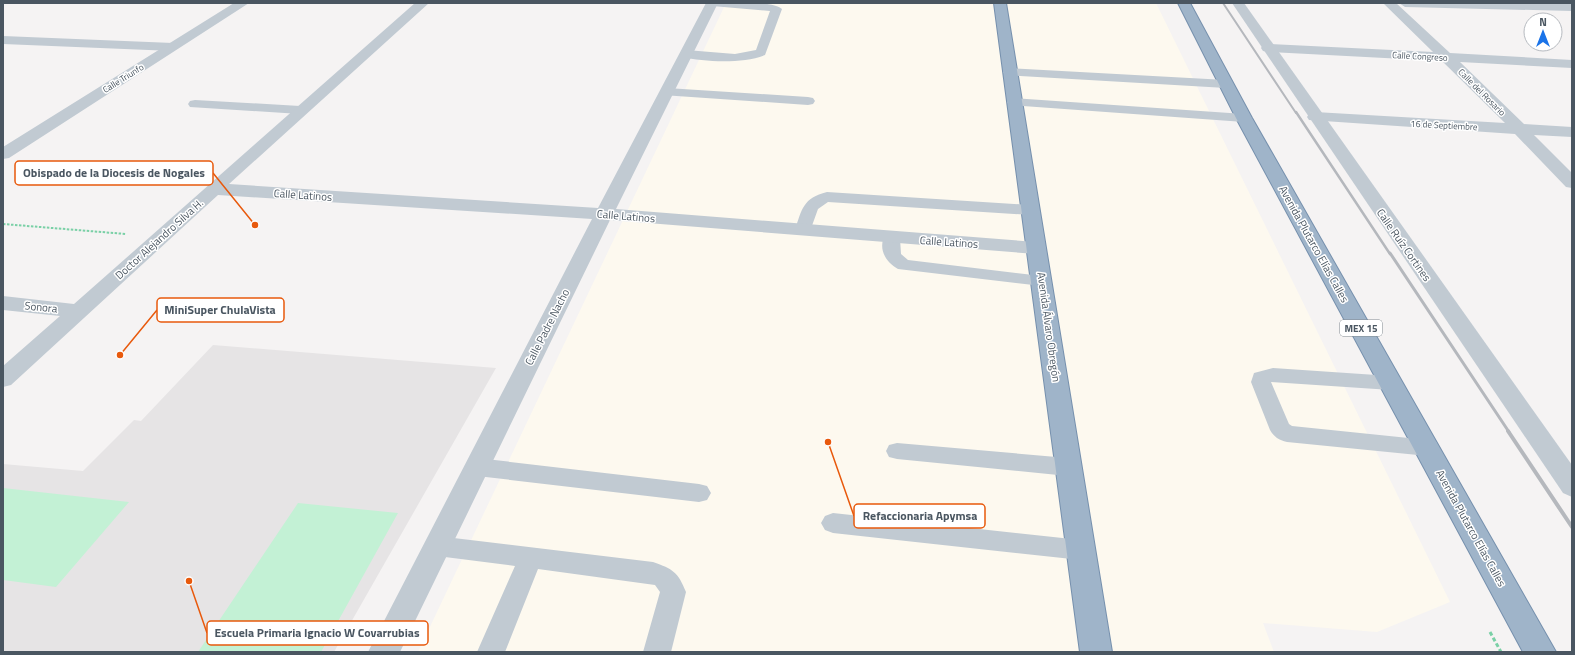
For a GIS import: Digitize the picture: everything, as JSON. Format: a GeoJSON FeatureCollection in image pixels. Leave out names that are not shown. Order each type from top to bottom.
{"type":"FeatureCollection","features":[{"type":"Feature","properties":{"kind":"highway","name":"Avenida Álvaro Obregón"},"geometry":{"type":"LineString","coordinates":[[1000,3],[1096,652]]}},
{"type":"Feature","properties":{"kind":"highway","name":"Avenida Plutarco Elías Calles"},"geometry":{"type":"LineString","coordinates":[[1184,3],[1244,118],[1540,652]]}},
{"type":"Feature","properties":{"kind":"street","name":"Calle Triunfo"},"geometry":{"type":"LineString","coordinates":[[3,154],[243,3]]}},
{"type":"Feature","properties":{"kind":"street","name":"Doctor Alejandro Silva H."},"geometry":{"type":"LineString","coordinates":[[3,379],[215,189],[300,110],[423,3]]}},
{"type":"Feature","properties":{"kind":"street","name":"Calle Padre Nacho"},"geometry":{"type":"LineString","coordinates":[[384,652],[604,214],[712,3]]}},
{"type":"Feature","properties":{"kind":"street","name":"Calle Ruíz Cortines"},"geometry":{"type":"LineString","coordinates":[[1238,3],[1315,117],[1572,486]]}},
{"type":"Feature","properties":{"kind":"street","name":"Calle del Rosario"},"geometry":{"type":"LineString","coordinates":[[1389,3],[1446,57],[1572,183]]}},
{"type":"Feature","properties":{"kind":"street"},"geometry":{"type":"LineString","coordinates":[[1405,3],[1519,4],[1572,7]]}},
{"type":"Feature","properties":{"kind":"street","name":"Calle Congreso"},"geometry":{"type":"LineString","coordinates":[[1268,48],[1572,64]]}},
{"type":"Feature","properties":{"kind":"street","name":"16 de Septiembre"},"geometry":{"type":"LineString","coordinates":[[1315,117],[1572,132]]}},
{"type":"Feature","properties":{"kind":"street","name":"Calle Latinos"},"geometry":{"type":"LineString","coordinates":[[215,189],[604,214],[892,238],[1036,248]]}},
{"type":"Feature","properties":{"kind":"street","name":"Sonora"},"geometry":{"type":"LineString","coordinates":[[3,303],[79,310]]}},
{"type":"Feature","properties":{"kind":"lane"},"geometry":{"type":"LineString","coordinates":[[686,54],[743,57],[756,55],[761,52],[776,9],[766,6],[712,3]]}},
{"type":"Feature","properties":{"kind":"lane"},"geometry":{"type":"LineString","coordinates":[[3,40],[173,47]]}},
{"type":"Feature","properties":{"kind":"lane"},"geometry":{"type":"LineString","coordinates":[[1009,72],[1226,84]]}},
{"type":"Feature","properties":{"kind":"lane"},"geometry":{"type":"LineString","coordinates":[[667,92],[808,101]]}},
{"type":"Feature","properties":{"kind":"lane"},"geometry":{"type":"LineString","coordinates":[[1014,102],[1244,118]]}},
{"type":"Feature","properties":{"kind":"lane"},"geometry":{"type":"LineString","coordinates":[[195,104],[300,110]]}},
{"type":"Feature","properties":{"kind":"lane"},"geometry":{"type":"LineString","coordinates":[[803,230],[812,204],[817,199],[827,197],[1031,210]]}},
{"type":"Feature","properties":{"kind":"lane"},"geometry":{"type":"LineString","coordinates":[[892,238],[892,256],[895,261],[904,265],[1042,281]]}},
{"type":"Feature","properties":{"kind":"lane"},"geometry":{"type":"LineString","coordinates":[[1391,383],[1273,375],[1261,378],[1261,382],[1278,424],[1281,430],[1287,434],[1428,448]]}},
{"type":"Feature","properties":{"kind":"lane"},"geometry":{"type":"LineString","coordinates":[[897,451],[1068,467]]}},
{"type":"Feature","properties":{"kind":"lane"},"geometry":{"type":"LineString","coordinates":[[477,467],[699,493]]}},
{"type":"Feature","properties":{"kind":"lane"},"geometry":{"type":"LineString","coordinates":[[833,522],[1081,550]]}},
{"type":"Feature","properties":{"kind":"lane"},"geometry":{"type":"LineString","coordinates":[[437,546],[653,573],[665,577],[670,583],[673,592],[657,652]]}},
{"type":"Feature","properties":{"kind":"lane"},"geometry":{"type":"LineString","coordinates":[[491,652],[531,557]]}},
{"type":"Feature","properties":{"kind":"path"},"geometry":{"type":"LineString","coordinates":[[3,224],[161,237]]}},
{"type":"Feature","properties":{"kind":"shaded area"},"geometry":{"type":"Polygon","coordinates":[[[726,3],[1156,3],[1450,602],[1377,632],[1263,623],[1274,652],[418,652],[726,3]]]}},
{"type":"Feature","properties":{"kind":"shaded area"},"geometry":{"type":"Polygon","coordinates":[[[213,345],[496,368],[334,652],[3,652],[3,464],[83,471],[134,420],[141,421],[213,345]]]}},
{"type":"Feature","properties":{"kind":"green space"},"geometry":{"type":"Polygon","coordinates":[[[3,488],[129,502],[56,587],[3,580],[3,488]]]}},
{"type":"Feature","properties":{"kind":"green space"},"geometry":{"type":"Polygon","coordinates":[[[298,503],[398,513],[321,652],[198,652],[298,503]]]}},
{"type":"Feature","properties":{"kind":"railway"},"geometry":{"type":"LineString","coordinates":[[1223,3],[1296,113]]}},
{"type":"Feature","properties":{"kind":"railway"},"geometry":{"type":"LineString","coordinates":[[1296,112],[1390,254]]}},
{"type":"Feature","properties":{"kind":"railway"},"geometry":{"type":"LineString","coordinates":[[1390,253],[1509,432]]}},
{"type":"Feature","properties":{"kind":"railway"},"geometry":{"type":"LineString","coordinates":[[1508,431],[1572,527]]}},
{"type":"Feature","properties":{"kind":"place","name":"Obispado de la Diocesis de Nogales"},"geometry":{"type":"Point","coordinates":[255,225]}},
{"type":"Feature","properties":{"kind":"place","name":"MiniSuper ChulaVista"},"geometry":{"type":"Point","coordinates":[120,355]}},
{"type":"Feature","properties":{"kind":"place","name":"Refaccionaria Apymsa"},"geometry":{"type":"Point","coordinates":[828,442]}},
{"type":"Feature","properties":{"kind":"place","name":"Escuela Primaria Ignacio W Covarrubias"},"geometry":{"type":"Point","coordinates":[189,581]}}]}
